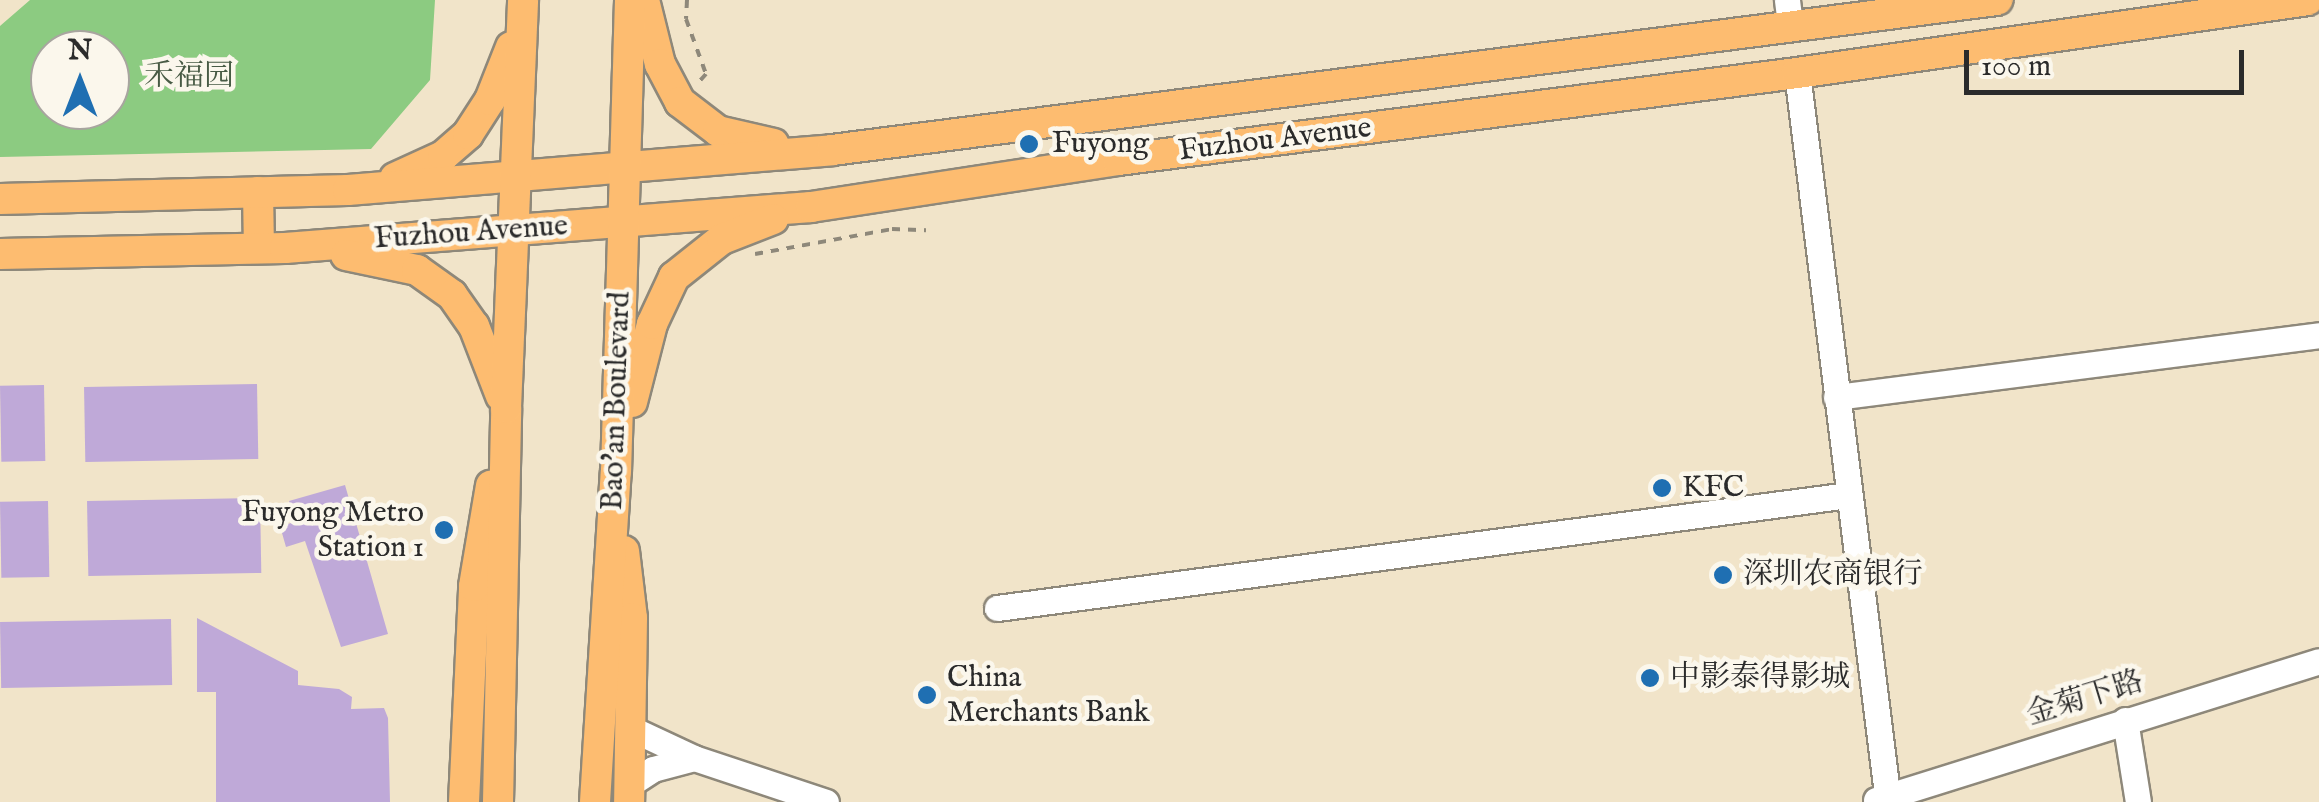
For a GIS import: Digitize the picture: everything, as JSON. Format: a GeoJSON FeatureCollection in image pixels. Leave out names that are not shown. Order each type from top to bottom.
{"type":"FeatureCollection","features":[{"type":"Feature","properties":{"kind":"main road"},"geometry":{"type":"LineString","coordinates":[[498,802],[506,408],[522,0]]}},
{"type":"Feature","properties":{"kind":"main road"},"geometry":{"type":"LineString","coordinates":[[348,190],[420,168],[443,156],[468,134],[504,69],[522,0]]}},
{"type":"Feature","properties":{"kind":"main road","name":"Bao'an Boulevard"},"geometry":{"type":"LineString","coordinates":[[595,802],[616,472],[630,0]]}},
{"type":"Feature","properties":{"kind":"main road"},"geometry":{"type":"LineString","coordinates":[[644,0],[670,87],[696,118],[750,140],[832,150]]}},
{"type":"Feature","properties":{"kind":"main road","name":"Fuzhou Avenue"},"geometry":{"type":"LineString","coordinates":[[0,199],[348,190],[832,150],[1789,13],[1997,0]]}},
{"type":"Feature","properties":{"kind":"main road","name":"Fuzhou Avenue"},"geometry":{"type":"LineString","coordinates":[[0,254],[272,248],[811,207],[1118,160],[1797,73],[2308,0]]}},
{"type":"Feature","properties":{"kind":"main road"},"geometry":{"type":"LineString","coordinates":[[258,192],[272,248],[389,261],[438,282],[474,326],[506,408],[474,586],[464,802]]}},
{"type":"Feature","properties":{"kind":"main road"},"geometry":{"type":"LineString","coordinates":[[629,793],[632,618],[616,472],[644,350],[662,296],[695,256],[722,239],[811,207]]}},
{"type":"Feature","properties":{"kind":"street"},"geometry":{"type":"LineString","coordinates":[[1797,73],[1880,798]]}},
{"type":"Feature","properties":{"kind":"street"},"geometry":{"type":"LineString","coordinates":[[1836,397],[2319,336]]}},
{"type":"Feature","properties":{"kind":"street"},"geometry":{"type":"LineString","coordinates":[[997,608],[1848,495]]}},
{"type":"Feature","properties":{"kind":"street","name":"金菊下路"},"geometry":{"type":"LineString","coordinates":[[1880,798],[2319,661]]}},
{"type":"Feature","properties":{"kind":"street"},"geometry":{"type":"LineString","coordinates":[[2125,720],[2138,802]]}},
{"type":"Feature","properties":{"kind":"street"},"geometry":{"type":"LineString","coordinates":[[632,729],[694,758],[826,802]]}},
{"type":"Feature","properties":{"kind":"street"},"geometry":{"type":"LineString","coordinates":[[629,793],[653,769],[694,758]]}},
{"type":"Feature","properties":{"kind":"path"},"geometry":{"type":"LineString","coordinates":[[687,0],[686,19],[706,74],[694,88]]}},
{"type":"Feature","properties":{"kind":"path"},"geometry":{"type":"LineString","coordinates":[[752,254],[892,229],[926,230]]}},
{"type":"Feature","properties":{"kind":"green space","name":"禾福园"},"geometry":{"type":"Polygon","coordinates":[[[30,0],[435,0],[430,80],[371,149],[0,157],[0,26],[30,0]]]}},
{"type":"Feature","properties":{"kind":"building"},"geometry":{"type":"Polygon","coordinates":[[[257,384],[258,459],[85,462],[84,387],[257,384]]]}},
{"type":"Feature","properties":{"kind":"building"},"geometry":{"type":"Polygon","coordinates":[[[44,385],[45,461],[1,462],[0,386],[44,385]]]}},
{"type":"Feature","properties":{"kind":"building"},"geometry":{"type":"Polygon","coordinates":[[[345,485],[388,634],[341,647],[305,541],[286,547],[280,526],[295,522],[289,501],[345,485]]]}},
{"type":"Feature","properties":{"kind":"building"},"geometry":{"type":"Polygon","coordinates":[[[260,498],[261,573],[88,576],[87,501],[260,498]]]}},
{"type":"Feature","properties":{"kind":"building"},"geometry":{"type":"Polygon","coordinates":[[[48,501],[49,577],[1,578],[0,502],[48,501]]]}},
{"type":"Feature","properties":{"kind":"building"},"geometry":{"type":"Polygon","coordinates":[[[197,618],[298,671],[298,685],[339,689],[352,697],[351,709],[384,708],[388,718],[390,802],[216,802],[216,692],[197,692],[197,618]]]}},
{"type":"Feature","properties":{"kind":"building"},"geometry":{"type":"Polygon","coordinates":[[[171,619],[172,685],[1,688],[0,622],[171,619]]]}},
{"type":"Feature","properties":{"kind":"place","name":"Fuyong"},"geometry":{"type":"Point","coordinates":[1029,144]}},
{"type":"Feature","properties":{"kind":"place","name":"KFC"},"geometry":{"type":"Point","coordinates":[1662,488]}},
{"type":"Feature","properties":{"kind":"place","name":"Fuyong Metro Station 1"},"geometry":{"type":"Point","coordinates":[444,530]}},
{"type":"Feature","properties":{"kind":"place","name":"深圳农商银行"},"geometry":{"type":"Point","coordinates":[1723,575]}},
{"type":"Feature","properties":{"kind":"place","name":"中影泰得影城"},"geometry":{"type":"Point","coordinates":[1650,678]}},
{"type":"Feature","properties":{"kind":"place","name":"China Merchants Bank"},"geometry":{"type":"Point","coordinates":[927,695]}}]}
